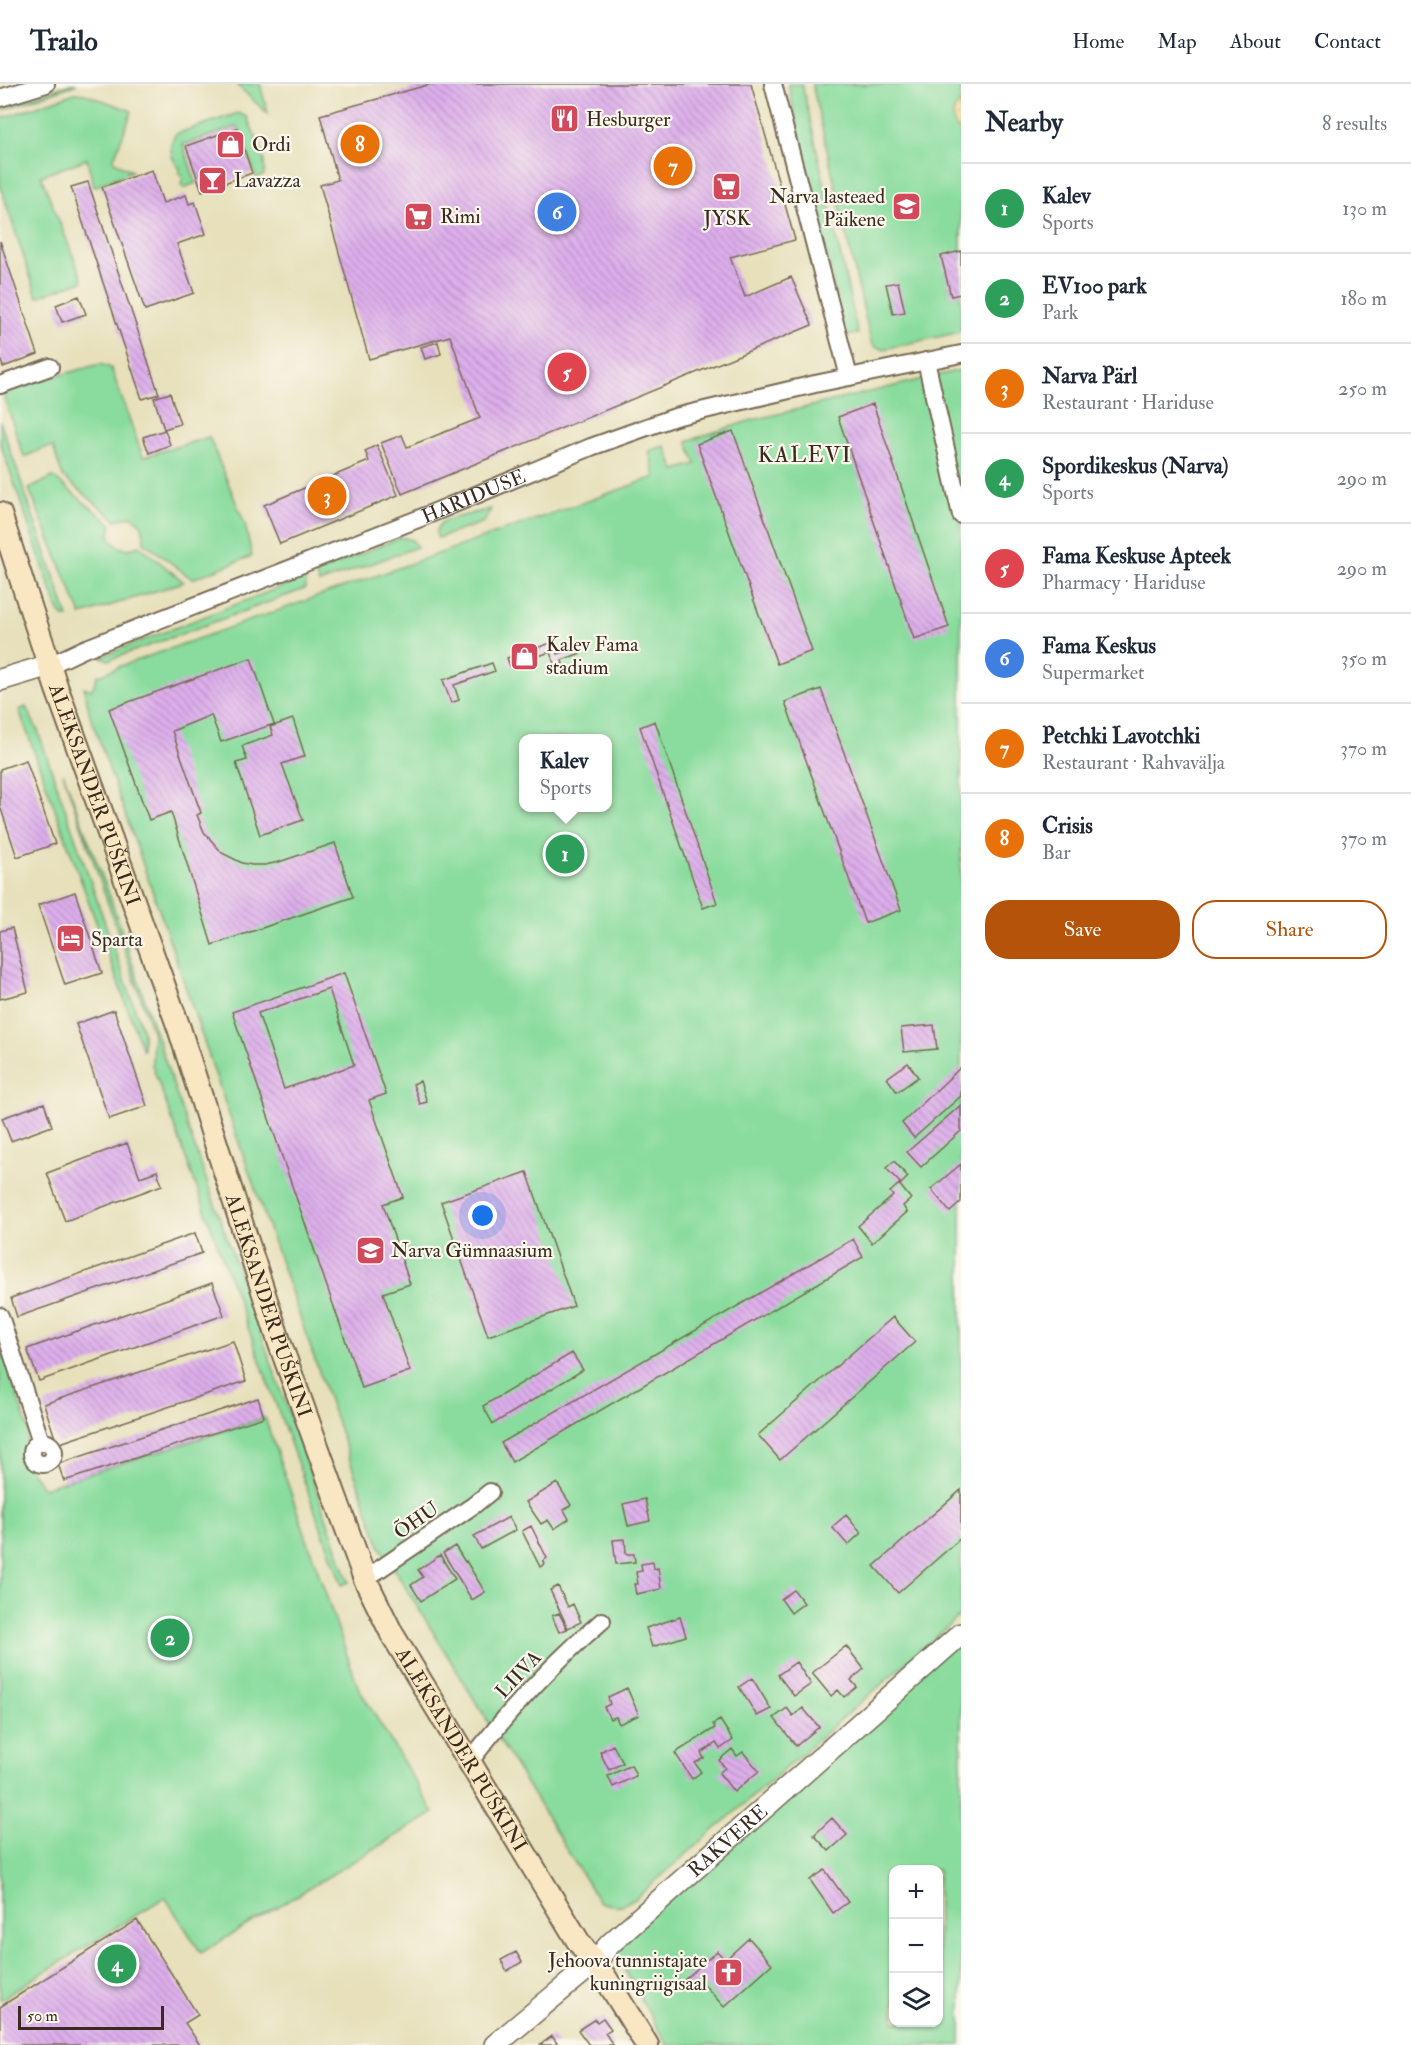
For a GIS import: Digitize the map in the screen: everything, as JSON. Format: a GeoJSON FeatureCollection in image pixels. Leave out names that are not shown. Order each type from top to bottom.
{"type":"FeatureCollection","features":[{"type":"Feature","properties":{"kind":"main road","name":"ALEKSANDER PUŠKINI"},"geometry":{"type":"LineString","coordinates":[[0,514],[50,665],[179,1028],[280,1344],[365,1580],[392,1634],[578,1941],[595,1962],[647,2045]]}},
{"type":"Feature","properties":{"kind":"street"},"geometry":{"type":"LineString","coordinates":[[0,98],[46,84]]}},
{"type":"Feature","properties":{"kind":"street"},"geometry":{"type":"LineString","coordinates":[[773,84],[849,377]]}},
{"type":"Feature","properties":{"kind":"street","name":"HARIDUSE"},"geometry":{"type":"LineString","coordinates":[[0,680],[50,665],[84,649],[418,519],[591,447],[675,417],[961,354]]}},
{"type":"Feature","properties":{"kind":"street"},"geometry":{"type":"LineString","coordinates":[[926,361],[961,515]]}},
{"type":"Feature","properties":{"kind":"street"},"geometry":{"type":"LineString","coordinates":[[0,385],[50,367]]}},
{"type":"Feature","properties":{"kind":"street"},"geometry":{"type":"LineString","coordinates":[[0,1316],[41,1442]]}},
{"type":"Feature","properties":{"kind":"street","name":"ÕHU"},"geometry":{"type":"LineString","coordinates":[[365,1580],[490,1492]]}},
{"type":"Feature","properties":{"kind":"street","name":"LIIVA"},"geometry":{"type":"LineString","coordinates":[[470,1761],[491,1734],[562,1658],[602,1621]]}},
{"type":"Feature","properties":{"kind":"street","name":"RAKVERE"},"geometry":{"type":"LineString","coordinates":[[495,2045],[595,1962],[610,1944],[961,1634]]}},
{"type":"Feature","properties":{"kind":"green space"},"geometry":{"type":"Polygon","coordinates":[[[70,84],[77,84],[0,111],[0,108],[70,84]]]}},
{"type":"Feature","properties":{"kind":"green space"},"geometry":{"type":"Polygon","coordinates":[[[236,84],[260,84],[268,114],[236,84]]]}},
{"type":"Feature","properties":{"kind":"green space"},"geometry":{"type":"Polygon","coordinates":[[[788,84],[802,84],[858,334],[845,336],[788,84]]]}},
{"type":"Feature","properties":{"kind":"green space","name":"Narva lasteaed Päikene"},"geometry":{"type":"Polygon","coordinates":[[[812,84],[961,84],[961,332],[883,349],[875,347],[871,342],[812,84]]]}},
{"type":"Feature","properties":{"kind":"green space"},"geometry":{"type":"Polygon","coordinates":[[[75,93],[85,94],[132,111],[113,161],[132,171],[94,187],[87,159],[41,176],[83,281],[37,297],[0,185],[0,119],[75,93]]]}},
{"type":"Feature","properties":{"kind":"green space"},"geometry":{"type":"Polygon","coordinates":[[[238,113],[247,117],[256,138],[264,161],[264,175],[257,179],[238,126],[183,145],[196,183],[183,188],[181,184],[183,177],[171,151],[173,138],[176,134],[238,113]]]}},
{"type":"Feature","properties":{"kind":"green space"},"geometry":{"type":"Polygon","coordinates":[[[100,364],[111,368],[143,457],[209,437],[245,524],[252,556],[192,579],[144,542],[142,526],[138,521],[131,516],[116,520],[63,477],[53,447],[24,457],[2,391],[100,364]]]}},
{"type":"Feature","properties":{"kind":"green space"},"geometry":{"type":"Polygon","coordinates":[[[961,370],[961,1615],[635,1899],[622,1905],[614,1905],[599,1902],[380,1546],[90,715],[84,687],[92,690],[97,676],[121,666],[655,477],[649,451],[665,446],[675,470],[696,464],[687,441],[749,421],[961,370]]]}},
{"type":"Feature","properties":{"kind":"green space"},"geometry":{"type":"Polygon","coordinates":[[[0,421],[68,617],[63,617],[57,607],[0,442],[0,421]]]}},
{"type":"Feature","properties":{"kind":"green space"},"geometry":{"type":"Polygon","coordinates":[[[53,477],[111,524],[110,537],[116,545],[127,549],[140,546],[184,582],[81,615],[29,489],[53,477]]]}},
{"type":"Feature","properties":{"kind":"green space"},"geometry":{"type":"Polygon","coordinates":[[[491,509],[484,522],[438,538],[436,533],[444,521],[491,509]]]}},
{"type":"Feature","properties":{"kind":"green space"},"geometry":{"type":"Polygon","coordinates":[[[401,537],[412,540],[417,547],[319,583],[315,573],[401,537]]]}},
{"type":"Feature","properties":{"kind":"green space"},"geometry":{"type":"Polygon","coordinates":[[[304,578],[305,589],[109,660],[100,657],[304,578]]]}},
{"type":"Feature","properties":{"kind":"green space"},"geometry":{"type":"Polygon","coordinates":[[[26,707],[38,731],[143,1032],[143,1051],[19,710],[26,707]]]}},
{"type":"Feature","properties":{"kind":"green space"},"geometry":{"type":"Polygon","coordinates":[[[63,773],[109,894],[185,1120],[349,1582],[342,1585],[152,1065],[153,1033],[63,773]]]}},
{"type":"Feature","properties":{"kind":"green space"},"geometry":{"type":"Polygon","coordinates":[[[0,1344],[29,1432],[24,1451],[26,1461],[43,1488],[265,1418],[358,1687],[434,1813],[201,1953],[165,1897],[0,2000],[0,1344]]]}},
{"type":"Feature","properties":{"kind":"green space"},"geometry":{"type":"Polygon","coordinates":[[[961,1634],[961,2045],[667,2045],[610,1944],[961,1634]]]}},
{"type":"Feature","properties":{"kind":"sand"},"geometry":{"type":"Polygon","coordinates":[[[961,102],[961,132],[953,121],[953,113],[961,102]]]}},
{"type":"Feature","properties":{"kind":"building"},"geometry":{"type":"Polygon","coordinates":[[[431,84],[751,84],[795,240],[730,257],[745,297],[791,277],[812,325],[402,494],[381,443],[402,435],[407,447],[480,418],[450,336],[369,359],[320,185],[338,180],[320,115],[431,84]]]}},
{"type":"Feature","properties":{"kind":"building"},"geometry":{"type":"Polygon","coordinates":[[[237,128],[252,173],[202,191],[186,146],[237,128]]]}},
{"type":"Feature","properties":{"kind":"building"},"geometry":{"type":"Polygon","coordinates":[[[152,170],[163,203],[186,195],[189,204],[195,202],[206,234],[177,244],[194,293],[145,310],[102,187],[152,170]]]}},
{"type":"Feature","properties":{"kind":"building"},"geometry":{"type":"Polygon","coordinates":[[[88,182],[159,394],[142,399],[71,187],[88,182]]]}},
{"type":"Feature","properties":{"kind":"building"},"geometry":{"type":"Polygon","coordinates":[[[0,241],[38,354],[3,367],[0,358],[0,241]]]}},
{"type":"Feature","properties":{"kind":"building"},"geometry":{"type":"Polygon","coordinates":[[[961,251],[961,294],[951,296],[941,256],[961,251]]]}},
{"type":"Feature","properties":{"kind":"building"},"geometry":{"type":"Polygon","coordinates":[[[898,282],[905,312],[893,314],[886,284],[898,282]]]}},
{"type":"Feature","properties":{"kind":"building"},"geometry":{"type":"Polygon","coordinates":[[[79,296],[86,314],[62,322],[56,305],[79,296]]]}},
{"type":"Feature","properties":{"kind":"building"},"geometry":{"type":"Polygon","coordinates":[[[438,342],[441,354],[425,359],[421,347],[438,342]]]}},
{"type":"Feature","properties":{"kind":"building"},"geometry":{"type":"Polygon","coordinates":[[[170,393],[180,424],[164,429],[154,398],[170,393]]]}},
{"type":"Feature","properties":{"kind":"building"},"geometry":{"type":"Polygon","coordinates":[[[873,404],[949,627],[914,639],[838,417],[873,404]]]}},
{"type":"Feature","properties":{"kind":"building"},"geometry":{"type":"Polygon","coordinates":[[[165,430],[170,445],[149,453],[143,437],[165,430]]]}},
{"type":"Feature","properties":{"kind":"building"},"geometry":{"type":"Polygon","coordinates":[[[733,431],[812,651],[777,664],[697,444],[733,431]]]}},
{"type":"Feature","properties":{"kind":"building"},"geometry":{"type":"Polygon","coordinates":[[[377,445],[398,495],[280,544],[264,505],[369,461],[365,451],[377,445]]]}},
{"type":"Feature","properties":{"kind":"building","name":"Kalev Fama stadium"},"geometry":{"type":"Polygon","coordinates":[[[554,642],[558,654],[579,647],[581,653],[562,660],[563,664],[555,667],[550,652],[510,666],[507,658],[554,642]]]}},
{"type":"Feature","properties":{"kind":"building"},"geometry":{"type":"Polygon","coordinates":[[[251,658],[274,724],[221,742],[211,715],[172,731],[201,813],[197,815],[204,832],[222,853],[242,863],[252,865],[279,862],[335,843],[353,897],[212,945],[171,812],[149,820],[109,709],[251,658]]]}},
{"type":"Feature","properties":{"kind":"building","name":"Kalev Fama stadium"},"geometry":{"type":"Polygon","coordinates":[[[492,663],[495,671],[454,685],[459,700],[451,703],[443,680],[492,663]]]}},
{"type":"Feature","properties":{"kind":"building"},"geometry":{"type":"Polygon","coordinates":[[[821,689],[901,910],[865,923],[785,702],[821,689]]]}},
{"type":"Feature","properties":{"kind":"building"},"geometry":{"type":"Polygon","coordinates":[[[293,719],[305,756],[282,764],[303,820],[260,835],[236,763],[247,760],[242,746],[273,735],[270,727],[293,719]]]}},
{"type":"Feature","properties":{"kind":"building"},"geometry":{"type":"Polygon","coordinates":[[[655,721],[717,903],[703,908],[640,727],[655,721]]]}},
{"type":"Feature","properties":{"kind":"building"},"geometry":{"type":"Polygon","coordinates":[[[26,760],[55,844],[17,857],[0,806],[0,769],[26,760]]]}},
{"type":"Feature","properties":{"kind":"building","name":"Sparta"},"geometry":{"type":"Polygon","coordinates":[[[75,892],[102,973],[65,985],[38,905],[75,892]]]}},
{"type":"Feature","properties":{"kind":"building"},"geometry":{"type":"Polygon","coordinates":[[[12,928],[28,992],[0,999],[0,931],[12,928]]]}},
{"type":"Feature","properties":{"kind":"building"},"geometry":{"type":"Polygon","coordinates":[[[344,973],[386,1094],[369,1100],[403,1197],[383,1204],[410,1284],[383,1293],[410,1371],[362,1388],[232,1012],[344,973]],[[329,989],[258,1013],[284,1089],[354,1065],[329,989]]]}},
{"type":"Feature","properties":{"kind":"building"},"geometry":{"type":"Polygon","coordinates":[[[114,1010],[147,1106],[109,1119],[76,1024],[114,1010]]]}},
{"type":"Feature","properties":{"kind":"building"},"geometry":{"type":"Polygon","coordinates":[[[934,1025],[937,1049],[904,1052],[901,1028],[934,1025]]]}},
{"type":"Feature","properties":{"kind":"building"},"geometry":{"type":"Polygon","coordinates":[[[908,1063],[918,1077],[897,1092],[887,1078],[908,1063]]]}},
{"type":"Feature","properties":{"kind":"building"},"geometry":{"type":"Polygon","coordinates":[[[961,1067],[961,1096],[914,1138],[902,1123],[961,1067]]]}},
{"type":"Feature","properties":{"kind":"building"},"geometry":{"type":"Polygon","coordinates":[[[420,1081],[427,1102],[420,1104],[413,1084],[420,1081]]]}},
{"type":"Feature","properties":{"kind":"building"},"geometry":{"type":"Polygon","coordinates":[[[44,1103],[52,1126],[11,1141],[2,1118],[44,1103]]]}},
{"type":"Feature","properties":{"kind":"building"},"geometry":{"type":"Polygon","coordinates":[[[961,1105],[961,1131],[921,1167],[907,1152],[961,1105]]]}},
{"type":"Feature","properties":{"kind":"building"},"geometry":{"type":"Polygon","coordinates":[[[127,1143],[140,1177],[157,1171],[162,1185],[65,1221],[47,1173],[127,1143]]]}},
{"type":"Feature","properties":{"kind":"building"},"geometry":{"type":"Polygon","coordinates":[[[894,1161],[908,1177],[901,1184],[886,1168],[894,1161]]]}},
{"type":"Feature","properties":{"kind":"building"},"geometry":{"type":"Polygon","coordinates":[[[961,1164],[961,1202],[950,1212],[931,1189],[961,1164]]]}},
{"type":"Feature","properties":{"kind":"building"},"geometry":{"type":"Polygon","coordinates":[[[527,1172],[574,1306],[488,1336],[441,1202],[527,1172]]]}},
{"type":"Feature","properties":{"kind":"building"},"geometry":{"type":"Polygon","coordinates":[[[899,1184],[911,1199],[903,1206],[907,1212],[872,1243],[858,1226],[893,1196],[890,1192],[899,1184]]]}},
{"type":"Feature","properties":{"kind":"building"},"geometry":{"type":"Polygon","coordinates":[[[195,1233],[202,1253],[17,1317],[11,1298],[195,1233]]]}},
{"type":"Feature","properties":{"kind":"building"},"geometry":{"type":"Polygon","coordinates":[[[853,1239],[863,1257],[512,1462],[501,1443],[853,1239]]]}},
{"type":"Feature","properties":{"kind":"building"},"geometry":{"type":"Polygon","coordinates":[[[212,1283],[224,1315],[39,1381],[27,1349],[212,1283]]]}},
{"type":"Feature","properties":{"kind":"building"},"geometry":{"type":"Polygon","coordinates":[[[893,1317],[915,1342],[780,1460],[758,1435],[893,1317]]]}},
{"type":"Feature","properties":{"kind":"building"},"geometry":{"type":"Polygon","coordinates":[[[233,1341],[246,1381],[57,1444],[44,1404],[233,1341]]]}},
{"type":"Feature","properties":{"kind":"building"},"geometry":{"type":"Polygon","coordinates":[[[572,1353],[583,1370],[493,1424],[483,1406],[572,1353]]]}},
{"type":"Feature","properties":{"kind":"building"},"geometry":{"type":"Polygon","coordinates":[[[258,1398],[264,1417],[64,1481],[58,1464],[258,1398]]]}},
{"type":"Feature","properties":{"kind":"building"},"geometry":{"type":"Polygon","coordinates":[[[557,1483],[571,1505],[564,1510],[569,1519],[554,1529],[548,1520],[541,1524],[526,1502],[557,1483]]]}},
{"type":"Feature","properties":{"kind":"building"},"geometry":{"type":"Polygon","coordinates":[[[961,1490],[961,1538],[898,1593],[874,1566],[961,1490]]]}},
{"type":"Feature","properties":{"kind":"building"},"geometry":{"type":"Polygon","coordinates":[[[645,1499],[650,1521],[628,1526],[623,1504],[645,1499]]]}},
{"type":"Feature","properties":{"kind":"building"},"geometry":{"type":"Polygon","coordinates":[[[846,1515],[861,1533],[848,1545],[832,1527],[846,1515]]]}},
{"type":"Feature","properties":{"kind":"building"},"geometry":{"type":"Polygon","coordinates":[[[509,1517],[516,1530],[481,1549],[474,1536],[509,1517]]]}},
{"type":"Feature","properties":{"kind":"building"},"geometry":{"type":"Polygon","coordinates":[[[531,1526],[547,1558],[543,1561],[545,1564],[540,1567],[522,1531],[531,1526]]]}},
{"type":"Feature","properties":{"kind":"building"},"geometry":{"type":"Polygon","coordinates":[[[625,1539],[626,1554],[634,1554],[635,1562],[616,1564],[613,1540],[625,1539]]]}},
{"type":"Feature","properties":{"kind":"building"},"geometry":{"type":"Polygon","coordinates":[[[455,1546],[485,1592],[472,1600],[443,1553],[455,1546]]]}},
{"type":"Feature","properties":{"kind":"building"},"geometry":{"type":"Polygon","coordinates":[[[440,1555],[455,1579],[421,1601],[411,1585],[423,1577],[418,1570],[440,1555]]]}},
{"type":"Feature","properties":{"kind":"building"},"geometry":{"type":"Polygon","coordinates":[[[653,1562],[654,1569],[658,1568],[661,1589],[636,1594],[634,1584],[638,1584],[636,1572],[642,1571],[641,1564],[653,1562]]]}},
{"type":"Feature","properties":{"kind":"building"},"geometry":{"type":"Polygon","coordinates":[[[558,1586],[568,1607],[573,1604],[581,1622],[568,1628],[550,1590],[558,1586]]]}},
{"type":"Feature","properties":{"kind":"building"},"geometry":{"type":"Polygon","coordinates":[[[794,1590],[804,1603],[791,1613],[781,1599],[794,1590]]]}},
{"type":"Feature","properties":{"kind":"building"},"geometry":{"type":"Polygon","coordinates":[[[559,1613],[567,1629],[559,1632],[552,1616],[559,1613]]]}},
{"type":"Feature","properties":{"kind":"building"},"geometry":{"type":"Polygon","coordinates":[[[680,1617],[686,1636],[652,1647],[646,1628],[680,1617]]]}},
{"type":"Feature","properties":{"kind":"building"},"geometry":{"type":"Polygon","coordinates":[[[846,1646],[864,1669],[851,1680],[857,1687],[844,1697],[838,1690],[831,1696],[812,1673],[846,1646]]]}},
{"type":"Feature","properties":{"kind":"building"},"geometry":{"type":"Polygon","coordinates":[[[796,1662],[811,1684],[794,1696],[778,1675],[796,1662]]]}},
{"type":"Feature","properties":{"kind":"building"},"geometry":{"type":"Polygon","coordinates":[[[752,1678],[771,1709],[757,1716],[739,1687],[752,1678]]]}},
{"type":"Feature","properties":{"kind":"building"},"geometry":{"type":"Polygon","coordinates":[[[627,1688],[639,1715],[619,1724],[616,1717],[610,1719],[604,1707],[610,1704],[608,1697],[627,1688]]]}},
{"type":"Feature","properties":{"kind":"building"},"geometry":{"type":"Polygon","coordinates":[[[787,1708],[793,1716],[803,1708],[819,1727],[796,1746],[774,1718],[787,1708]]]}},
{"type":"Feature","properties":{"kind":"building"},"geometry":{"type":"Polygon","coordinates":[[[720,1720],[733,1740],[720,1749],[716,1743],[701,1753],[704,1758],[695,1763],[701,1772],[692,1779],[675,1753],[715,1728],[713,1724],[720,1720]]]}},
{"type":"Feature","properties":{"kind":"building"},"geometry":{"type":"Polygon","coordinates":[[[613,1745],[623,1763],[609,1770],[600,1752],[613,1745]]]}},
{"type":"Feature","properties":{"kind":"building"},"geometry":{"type":"Polygon","coordinates":[[[732,1749],[737,1756],[743,1752],[759,1771],[734,1792],[719,1773],[725,1768],[719,1760],[732,1749]]]}},
{"type":"Feature","properties":{"kind":"building"},"geometry":{"type":"Polygon","coordinates":[[[631,1765],[636,1776],[613,1787],[608,1776],[631,1765]]]}},
{"type":"Feature","properties":{"kind":"building"},"geometry":{"type":"Polygon","coordinates":[[[832,1818],[847,1835],[829,1851],[814,1835],[832,1818]]]}},
{"type":"Feature","properties":{"kind":"building"},"geometry":{"type":"Polygon","coordinates":[[[825,1870],[848,1902],[833,1913],[810,1880],[825,1870]]]}},
{"type":"Feature","properties":{"kind":"building"},"geometry":{"type":"Polygon","coordinates":[[[137,1920],[198,2015],[185,2023],[200,2045],[0,2045],[0,2007],[137,1920]]]}},
{"type":"Feature","properties":{"kind":"building","name":"Jehoova tunnistajate kuningriigisaal"},"geometry":{"type":"Polygon","coordinates":[[[749,1938],[772,1964],[724,2007],[700,1980],[689,1990],[682,1982],[717,1951],[725,1960],[749,1938]]]}},
{"type":"Feature","properties":{"kind":"building"},"geometry":{"type":"Polygon","coordinates":[[[516,1952],[522,1962],[507,1971],[501,1960],[516,1952]]]}},
{"type":"Feature","properties":{"kind":"building"},"geometry":{"type":"Polygon","coordinates":[[[603,2018],[611,2029],[605,2033],[613,2045],[589,2045],[578,2030],[595,2019],[597,2022],[603,2018]]]}},
{"type":"Feature","properties":{"kind":"building"},"geometry":{"type":"Polygon","coordinates":[[[552,2036],[557,2043],[540,2045],[552,2036]]]}},
{"type":"Feature","properties":{"kind":"place","name":"Hesburger"},"geometry":{"type":"Point","coordinates":[565,119]}},
{"type":"Feature","properties":{"kind":"place","name":"Ordi"},"geometry":{"type":"Point","coordinates":[231,144]}},
{"type":"Feature","properties":{"kind":"place","name":"Crisis"},"geometry":{"type":"Point","coordinates":[360,144]}},
{"type":"Feature","properties":{"kind":"place","name":"Petchki Lavotchki"},"geometry":{"type":"Point","coordinates":[673,166]}},
{"type":"Feature","properties":{"kind":"place","name":"Lavazza"},"geometry":{"type":"Point","coordinates":[213,180]}},
{"type":"Feature","properties":{"kind":"place","name":"JYSK"},"geometry":{"type":"Point","coordinates":[727,187]}},
{"type":"Feature","properties":{"kind":"place","name":"Narva lasteaed Päikene"},"geometry":{"type":"Point","coordinates":[906,207]}},
{"type":"Feature","properties":{"kind":"place","name":"Fama Keskus"},"geometry":{"type":"Point","coordinates":[557,212]}},
{"type":"Feature","properties":{"kind":"place","name":"Rimi"},"geometry":{"type":"Point","coordinates":[419,216]}},
{"type":"Feature","properties":{"kind":"place","name":"Fama Keskuse Apteek"},"geometry":{"type":"Point","coordinates":[567,372]}},
{"type":"Feature","properties":{"kind":"place","name":"Narva Pärl"},"geometry":{"type":"Point","coordinates":[327,496]}},
{"type":"Feature","properties":{"kind":"place","name":"Kalev Fama stadium"},"geometry":{"type":"Point","coordinates":[525,656]}},
{"type":"Feature","properties":{"kind":"place","name":"Kalev"},"geometry":{"type":"Point","coordinates":[565,854]}},
{"type":"Feature","properties":{"kind":"place","name":"Sparta"},"geometry":{"type":"Point","coordinates":[70,939]}},
{"type":"Feature","properties":{"kind":"place","name":"Narva Gümnaasium"},"geometry":{"type":"Point","coordinates":[370,1250]}},
{"type":"Feature","properties":{"kind":"place","name":"EV100 park"},"geometry":{"type":"Point","coordinates":[170,1638]}},
{"type":"Feature","properties":{"kind":"place","name":"Spordikeskus (Narva)"},"geometry":{"type":"Point","coordinates":[117,1964]}},
{"type":"Feature","properties":{"kind":"place","name":"Jehoova tunnistajate kuningriigisaal"},"geometry":{"type":"Point","coordinates":[728,1972]}},
{"type":"Feature","properties":{"kind":"district","name":"KALEVI"},"geometry":{"type":"Point","coordinates":[805,454]}}]}
